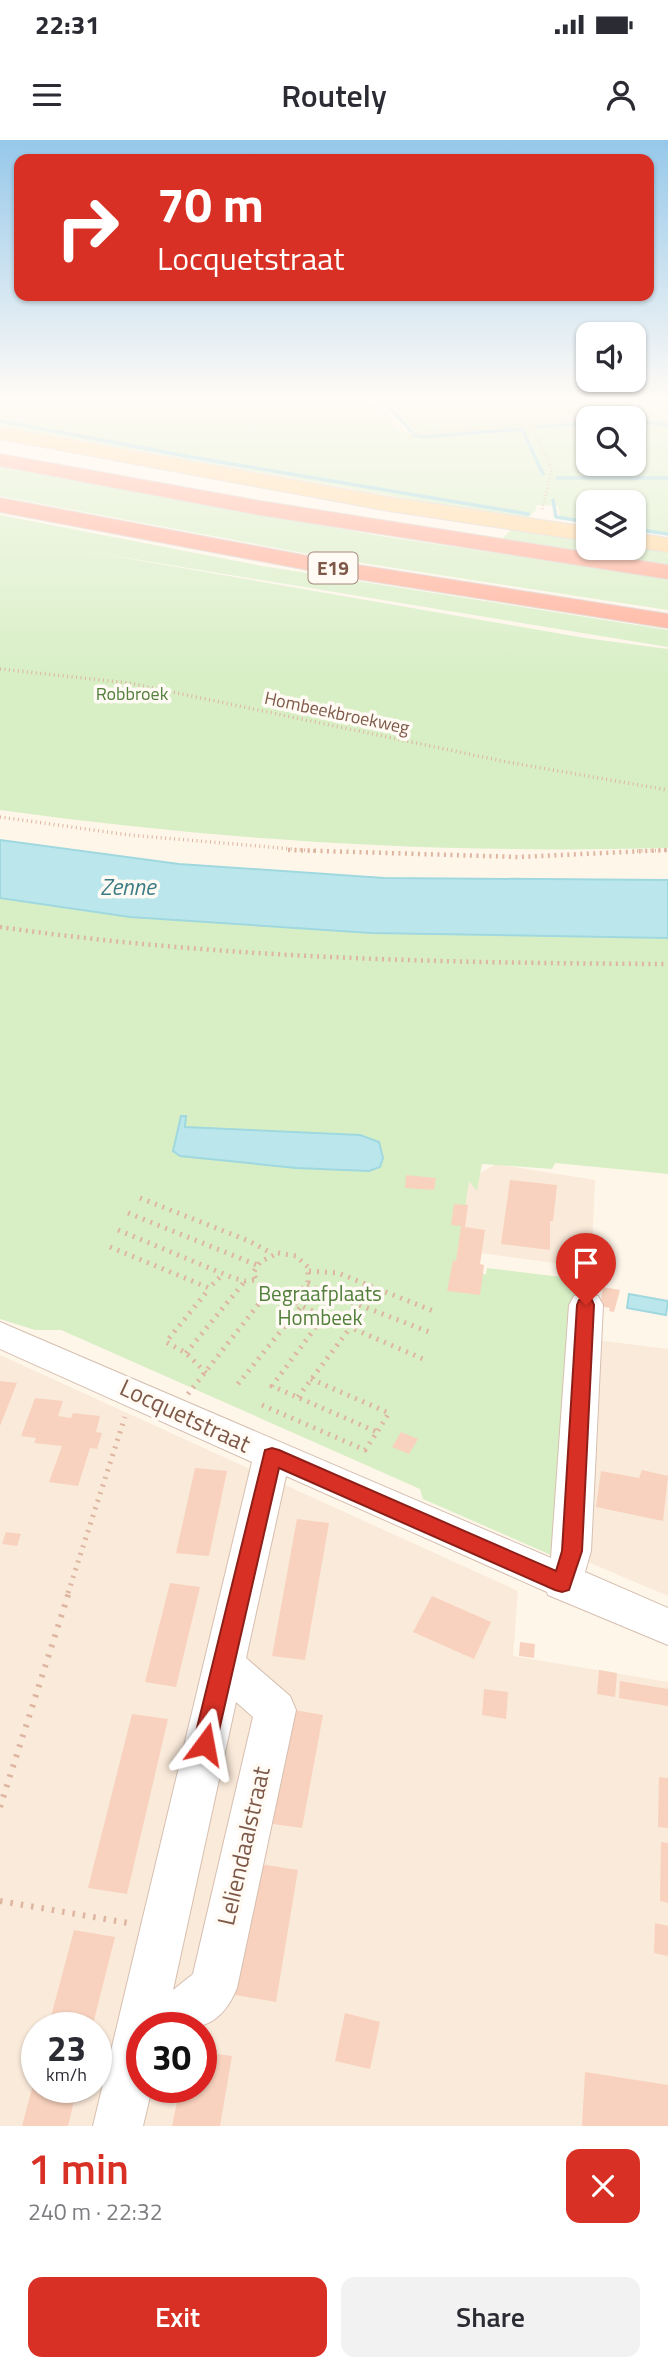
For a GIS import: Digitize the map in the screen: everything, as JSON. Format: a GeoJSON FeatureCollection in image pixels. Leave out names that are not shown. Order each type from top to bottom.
{"type":"FeatureCollection","features":[{"type":"Feature","properties":{"kind":"highway","name":"E19"},"geometry":{"type":"LineString","coordinates":[[166,491],[668,572]]}},
{"type":"Feature","properties":{"kind":"highway","name":"E19"},"geometry":{"type":"LineString","coordinates":[[0,505],[345,570],[668,621]]}},
{"type":"Feature","properties":{"kind":"main road"},"geometry":{"type":"LineString","coordinates":[[319,491],[576,532]]}},
{"type":"Feature","properties":{"kind":"main road"},"geometry":{"type":"LineString","coordinates":[[646,542],[668,545]]}},
{"type":"Feature","properties":{"kind":"street"},"geometry":{"type":"LineString","coordinates":[[562,1583],[572,1551],[586,1305]]}},
{"type":"Feature","properties":{"kind":"street","name":"Locquetstraat"},"geometry":{"type":"LineString","coordinates":[[0,1335],[562,1583],[668,1627]]}},
{"type":"Feature","properties":{"kind":"street"},"geometry":{"type":"LineString","coordinates":[[151,2012],[163,1929],[272,1456]]}},
{"type":"Feature","properties":{"kind":"street","name":"Leliendaalstraat"},"geometry":{"type":"LineString","coordinates":[[184,2012],[213,1988],[275,1710],[223,1664]]}},
{"type":"Feature","properties":{"kind":"street"},"geometry":{"type":"LineString","coordinates":[[118,2126],[126,2103]]}},
{"type":"Feature","properties":{"kind":"path"},"geometry":{"type":"LineString","coordinates":[[539,527],[545,491]]}},
{"type":"Feature","properties":{"kind":"path","name":"Hombeekbroekweg"},"geometry":{"type":"LineString","coordinates":[[0,669],[129,683],[507,762],[668,790]]}},
{"type":"Feature","properties":{"kind":"path"},"geometry":{"type":"LineString","coordinates":[[0,817],[225,844],[380,853],[520,857],[668,850]]}},
{"type":"Feature","properties":{"kind":"path"},"geometry":{"type":"LineString","coordinates":[[0,927],[105,942],[291,955],[440,963],[668,964]]}},
{"type":"Feature","properties":{"kind":"path"},"geometry":{"type":"LineString","coordinates":[[140,1198],[257,1244],[271,1253]]}},
{"type":"Feature","properties":{"kind":"path"},"geometry":{"type":"LineString","coordinates":[[128,1213],[257,1265]]}},
{"type":"Feature","properties":{"kind":"path"},"geometry":{"type":"LineString","coordinates":[[118,1230],[223,1274],[244,1281],[256,1280]]}},
{"type":"Feature","properties":{"kind":"path"},"geometry":{"type":"LineString","coordinates":[[110,1247],[210,1288]]}},
{"type":"Feature","properties":{"kind":"path"},"geometry":{"type":"LineString","coordinates":[[277,1251],[294,1255],[307,1266],[307,1285],[294,1298],[265,1296],[253,1273],[265,1255],[277,1251]]}},
{"type":"Feature","properties":{"kind":"path"},"geometry":{"type":"LineString","coordinates":[[309,1271],[338,1273],[436,1312]]}},
{"type":"Feature","properties":{"kind":"path"},"geometry":{"type":"LineString","coordinates":[[206,1373],[186,1353],[166,1342],[223,1274]]}},
{"type":"Feature","properties":{"kind":"path"},"geometry":{"type":"LineString","coordinates":[[186,1353],[244,1281]]}},
{"type":"Feature","properties":{"kind":"path"},"geometry":{"type":"LineString","coordinates":[[307,1285],[432,1333]]}},
{"type":"Feature","properties":{"kind":"path"},"geometry":{"type":"LineString","coordinates":[[173,1411],[265,1296]]}},
{"type":"Feature","properties":{"kind":"path"},"geometry":{"type":"LineString","coordinates":[[290,1298],[301,1306],[423,1359]]}},
{"type":"Feature","properties":{"kind":"path"},"geometry":{"type":"LineString","coordinates":[[238,1384],[301,1306]]}},
{"type":"Feature","properties":{"kind":"path"},"geometry":{"type":"LineString","coordinates":[[324,1316],[272,1386],[377,1432]]}},
{"type":"Feature","properties":{"kind":"path"},"geometry":{"type":"LineString","coordinates":[[298,1397],[350,1327]]}},
{"type":"Feature","properties":{"kind":"path"},"geometry":{"type":"LineString","coordinates":[[262,1405],[365,1450],[389,1413],[311,1379]]}},
{"type":"Feature","properties":{"kind":"path"},"geometry":{"type":"LineString","coordinates":[[0,1807],[133,1392]]}},
{"type":"Feature","properties":{"kind":"path"},"geometry":{"type":"LineString","coordinates":[[0,1901],[163,1929]]}},
{"type":"Feature","properties":{"kind":"shaded area"},"geometry":{"type":"Polygon","coordinates":[[[496,1164],[595,1180],[591,1268],[458,1250],[469,1179],[496,1164]]]}},
{"type":"Feature","properties":{"kind":"shaded area"},"geometry":{"type":"Polygon","coordinates":[[[589,1339],[668,1349],[668,1596],[583,1560],[589,1339]]]}},
{"type":"Feature","properties":{"kind":"shaded area"},"geometry":{"type":"Polygon","coordinates":[[[0,1355],[518,1591],[513,1656],[668,1682],[668,2126],[0,2126],[0,1355]]]}},
{"type":"Feature","properties":{"kind":"green space"},"geometry":{"type":"Polygon","coordinates":[[[0,491],[130,491],[380,536],[668,578],[668,610],[330,558],[0,496],[0,491]]]}},
{"type":"Feature","properties":{"kind":"green space"},"geometry":{"type":"Polygon","coordinates":[[[362,491],[576,491],[576,519],[560,517],[558,506],[536,505],[536,510],[517,529],[576,537],[576,551],[502,539],[521,519],[362,491]]]}},
{"type":"Feature","properties":{"kind":"green space"},"geometry":{"type":"Polygon","coordinates":[[[646,491],[668,491],[668,533],[646,530],[646,491]]]}},
{"type":"Feature","properties":{"kind":"green space","name":"Robbroek"},"geometry":{"type":"Polygon","coordinates":[[[0,515],[262,566],[668,630],[668,647],[73,549],[585,638],[668,649],[668,848],[500,849],[333,843],[167,830],[0,810],[0,515]]]}},
{"type":"Feature","properties":{"kind":"green space"},"geometry":{"type":"Polygon","coordinates":[[[646,547],[668,550],[668,565],[636,560],[646,560],[646,547]]]}},
{"type":"Feature","properties":{"kind":"green space","name":"Begraafplaats Hombeek"},"geometry":{"type":"Polygon","coordinates":[[[0,898],[130,917],[371,933],[668,938],[668,1174],[555,1163],[552,1169],[482,1164],[477,1191],[469,1181],[455,1274],[486,1274],[487,1268],[578,1279],[567,1562],[423,1499],[420,1489],[61,1330],[35,1330],[0,1319],[0,898]]]}},
{"type":"Feature","properties":{"kind":"water","name":"Zenne"},"geometry":{"type":"Polygon","coordinates":[[[0,840],[179,864],[384,878],[668,880],[668,938],[371,933],[130,917],[0,898],[0,840]]]}},
{"type":"Feature","properties":{"kind":"water"},"geometry":{"type":"Polygon","coordinates":[[[181,1116],[186,1116],[185,1127],[360,1135],[379,1142],[383,1158],[380,1167],[369,1171],[296,1168],[180,1156],[173,1151],[181,1116]]]}},
{"type":"Feature","properties":{"kind":"water"},"geometry":{"type":"Polygon","coordinates":[[[629,1294],[668,1301],[666,1315],[627,1308],[629,1294]]]}},
{"type":"Feature","properties":{"kind":"building"},"geometry":{"type":"Polygon","coordinates":[[[406,1175],[436,1178],[434,1190],[405,1188],[406,1175]]]}},
{"type":"Feature","properties":{"kind":"building"},"geometry":{"type":"Polygon","coordinates":[[[510,1180],[557,1185],[553,1221],[550,1221],[550,1250],[501,1244],[510,1180]]]}},
{"type":"Feature","properties":{"kind":"building"},"geometry":{"type":"Polygon","coordinates":[[[454,1204],[468,1205],[465,1227],[485,1230],[480,1264],[484,1265],[480,1295],[447,1291],[453,1260],[456,1261],[461,1226],[451,1225],[454,1204]]]}},
{"type":"Feature","properties":{"kind":"building"},"geometry":{"type":"Polygon","coordinates":[[[603,1287],[620,1290],[614,1312],[609,1311],[610,1308],[600,1306],[603,1287]]]}},
{"type":"Feature","properties":{"kind":"building"},"geometry":{"type":"Polygon","coordinates":[[[0,1381],[17,1383],[0,1426],[0,1381]]]}},
{"type":"Feature","properties":{"kind":"building"},"geometry":{"type":"Polygon","coordinates":[[[35,1398],[63,1401],[58,1416],[71,1418],[73,1413],[100,1416],[96,1432],[102,1433],[97,1449],[90,1448],[78,1486],[49,1482],[62,1446],[34,1443],[36,1438],[21,1436],[35,1398]]]}},
{"type":"Feature","properties":{"kind":"building"},"geometry":{"type":"Polygon","coordinates":[[[401,1432],[418,1439],[409,1454],[392,1447],[401,1432]]]}},
{"type":"Feature","properties":{"kind":"building"},"geometry":{"type":"Polygon","coordinates":[[[195,1468],[227,1471],[209,1556],[176,1553],[195,1468]]]}},
{"type":"Feature","properties":{"kind":"building"},"geometry":{"type":"Polygon","coordinates":[[[642,1470],[668,1476],[663,1521],[596,1507],[601,1471],[639,1478],[642,1470]]]}},
{"type":"Feature","properties":{"kind":"building"},"geometry":{"type":"Polygon","coordinates":[[[297,1519],[329,1523],[305,1660],[272,1656],[297,1519]]]}},
{"type":"Feature","properties":{"kind":"building"},"geometry":{"type":"Polygon","coordinates":[[[6,1532],[21,1534],[17,1546],[2,1544],[6,1532]]]}},
{"type":"Feature","properties":{"kind":"building"},"geometry":{"type":"Polygon","coordinates":[[[170,1583],[200,1587],[176,1687],[145,1682],[170,1583]]]}},
{"type":"Feature","properties":{"kind":"building"},"geometry":{"type":"Polygon","coordinates":[[[432,1596],[491,1622],[474,1659],[413,1632],[432,1596]]]}},
{"type":"Feature","properties":{"kind":"building"},"geometry":{"type":"Polygon","coordinates":[[[520,1642],[535,1644],[534,1658],[519,1656],[520,1642]]]}},
{"type":"Feature","properties":{"kind":"building"},"geometry":{"type":"Polygon","coordinates":[[[599,1670],[617,1673],[615,1697],[597,1694],[599,1670]]]}},
{"type":"Feature","properties":{"kind":"building"},"geometry":{"type":"Polygon","coordinates":[[[620,1681],[668,1689],[668,1706],[619,1698],[620,1681]]]}},
{"type":"Feature","properties":{"kind":"building"},"geometry":{"type":"Polygon","coordinates":[[[484,1689],[508,1692],[506,1719],[482,1715],[484,1689]]]}},
{"type":"Feature","properties":{"kind":"building"},"geometry":{"type":"Polygon","coordinates":[[[289,1709],[323,1715],[302,1828],[266,1823],[289,1709]]]}},
{"type":"Feature","properties":{"kind":"building"},"geometry":{"type":"Polygon","coordinates":[[[132,1714],[168,1719],[127,1894],[88,1888],[132,1714]]]}},
{"type":"Feature","properties":{"kind":"building"},"geometry":{"type":"Polygon","coordinates":[[[659,1777],[668,1778],[668,1828],[658,1827],[659,1777]]]}},
{"type":"Feature","properties":{"kind":"building"},"geometry":{"type":"Polygon","coordinates":[[[661,1842],[668,1843],[668,1903],[660,1901],[661,1842]]]}},
{"type":"Feature","properties":{"kind":"building"},"geometry":{"type":"Polygon","coordinates":[[[260,1864],[298,1870],[276,2002],[235,1995],[260,1864]]]}},
{"type":"Feature","properties":{"kind":"building"},"geometry":{"type":"Polygon","coordinates":[[[655,1923],[668,1926],[668,1956],[654,1953],[655,1923]]]}},
{"type":"Feature","properties":{"kind":"building"},"geometry":{"type":"Polygon","coordinates":[[[74,1930],[115,1937],[96,2012],[52,2012],[74,1930]]]}},
{"type":"Feature","properties":{"kind":"building"},"geometry":{"type":"Polygon","coordinates":[[[345,2013],[380,2022],[370,2069],[335,2061],[345,2013]]]}},
{"type":"Feature","properties":{"kind":"building"},"geometry":{"type":"Polygon","coordinates":[[[217,2054],[232,2056],[220,2126],[172,2126],[177,2103],[217,2103],[217,2054]]]}},
{"type":"Feature","properties":{"kind":"building"},"geometry":{"type":"Polygon","coordinates":[[[585,2072],[668,2085],[668,2126],[582,2126],[585,2072]]]}},
{"type":"Feature","properties":{"kind":"building"},"geometry":{"type":"Polygon","coordinates":[[[28,2103],[73,2103],[68,2126],[22,2126],[28,2103]]]}},
{"type":"Feature","properties":{"kind":"waterway"},"geometry":{"type":"LineString","coordinates":[[390,491],[528,514]]}},
{"type":"Feature","properties":{"kind":"waterway"},"geometry":{"type":"LineString","coordinates":[[553,500],[556,517],[576,520]]}},
{"type":"Feature","properties":{"kind":"waterway"},"geometry":{"type":"LineString","coordinates":[[646,531],[668,534]]}},
{"type":"Feature","properties":{"kind":"route"},"geometry":{"type":"LineString","coordinates":[[205,1744],[272,1456],[562,1583],[572,1551],[586,1305]]}}]}
